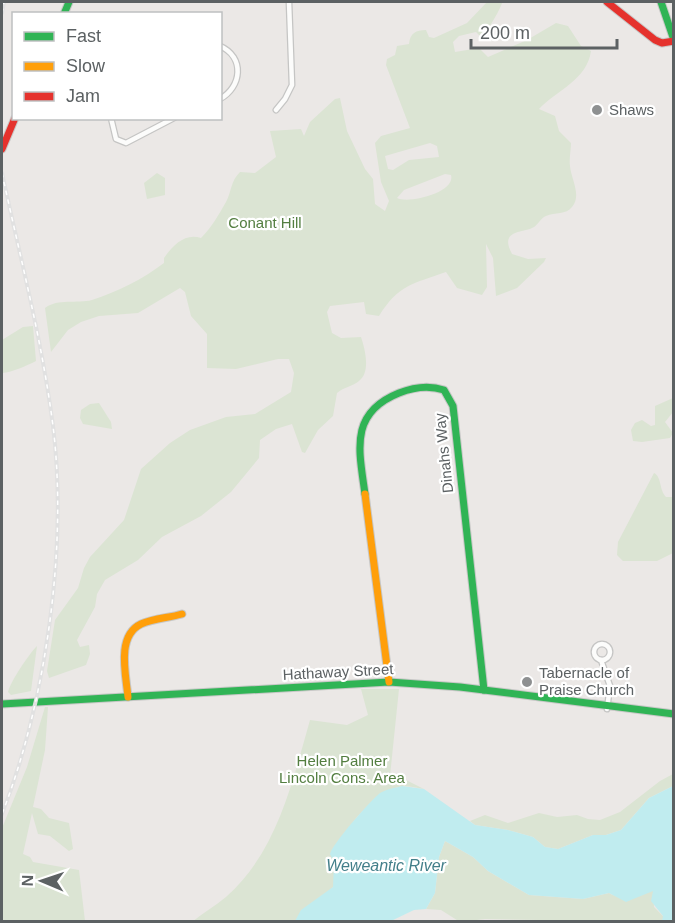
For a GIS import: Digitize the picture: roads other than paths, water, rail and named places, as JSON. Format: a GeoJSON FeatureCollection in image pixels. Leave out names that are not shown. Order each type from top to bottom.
{"type":"FeatureCollection","features":[{"type":"Feature","properties":{"kind":"street"},"geometry":{"type":"LineString","coordinates":[[276,110],[292,85],[289,2]]}},
{"type":"Feature","properties":{"kind":"street"},"geometry":{"type":"LineString","coordinates":[[607,2],[655,40],[666,43],[674,40],[662,2]]}},
{"type":"Feature","properties":{"kind":"street"},"geometry":{"type":"LineString","coordinates":[[222,47],[234,56],[238,69],[233,90],[222,98]]}},
{"type":"Feature","properties":{"kind":"street"},"geometry":{"type":"LineString","coordinates":[[2,149],[14,120]]}},
{"type":"Feature","properties":{"kind":"street"},"geometry":{"type":"LineString","coordinates":[[111,120],[116,139],[126,144],[170,120]]}},
{"type":"Feature","properties":{"kind":"street","name":"Dinahs Way"},"geometry":{"type":"LineString","coordinates":[[389,682],[360,459],[360,435],[368,413],[382,399],[402,391],[438,388],[446,392],[453,406],[484,690]]}},
{"type":"Feature","properties":{"kind":"street"},"geometry":{"type":"LineString","coordinates":[[128,697],[126,644],[130,632],[140,624],[182,614]]}},
{"type":"Feature","properties":{"kind":"street"},"geometry":{"type":"LineString","coordinates":[[601,660],[610,686],[607,709]]}},
{"type":"Feature","properties":{"kind":"street","name":"Hathaway Street"},"geometry":{"type":"LineString","coordinates":[[2,704],[389,682],[433,683],[607,709],[674,714]]}},
{"type":"Feature","properties":{"kind":"water","name":"Weweantic River"},"geometry":{"type":"Polygon","coordinates":[[[402,786],[424,789],[475,825],[533,837],[545,847],[558,849],[593,835],[606,835],[621,830],[649,798],[673,786],[673,920],[662,921],[663,916],[651,901],[653,891],[626,902],[609,893],[583,899],[529,895],[488,871],[473,857],[445,841],[439,857],[435,893],[426,909],[414,910],[391,921],[295,921],[301,910],[333,887],[334,862],[330,854],[344,832],[380,793],[402,786]]]}},
{"type":"Feature","properties":{"kind":"railway"},"geometry":{"type":"LineString","coordinates":[[2,13],[4,2]]}},
{"type":"Feature","properties":{"kind":"railway"},"geometry":{"type":"LineString","coordinates":[[2,173],[37,330],[48,394],[57,473],[58,522],[50,623],[41,673],[31,723],[2,814]]}},
{"type":"Feature","properties":{"kind":"place","name":"Shaws"},"geometry":{"type":"Point","coordinates":[597,110]}},
{"type":"Feature","properties":{"kind":"place","name":"Tabernacle of Praise Church"},"geometry":{"type":"Point","coordinates":[527,682]}},
{"type":"Feature","properties":{"kind":"park label","name":"Conant Hill"},"geometry":{"type":"Point","coordinates":[265,223]}},
{"type":"Feature","properties":{"kind":"park label","name":"Helen Palmer Lincoln Cons. Area"},"geometry":{"type":"Point","coordinates":[342,770]}}]}
